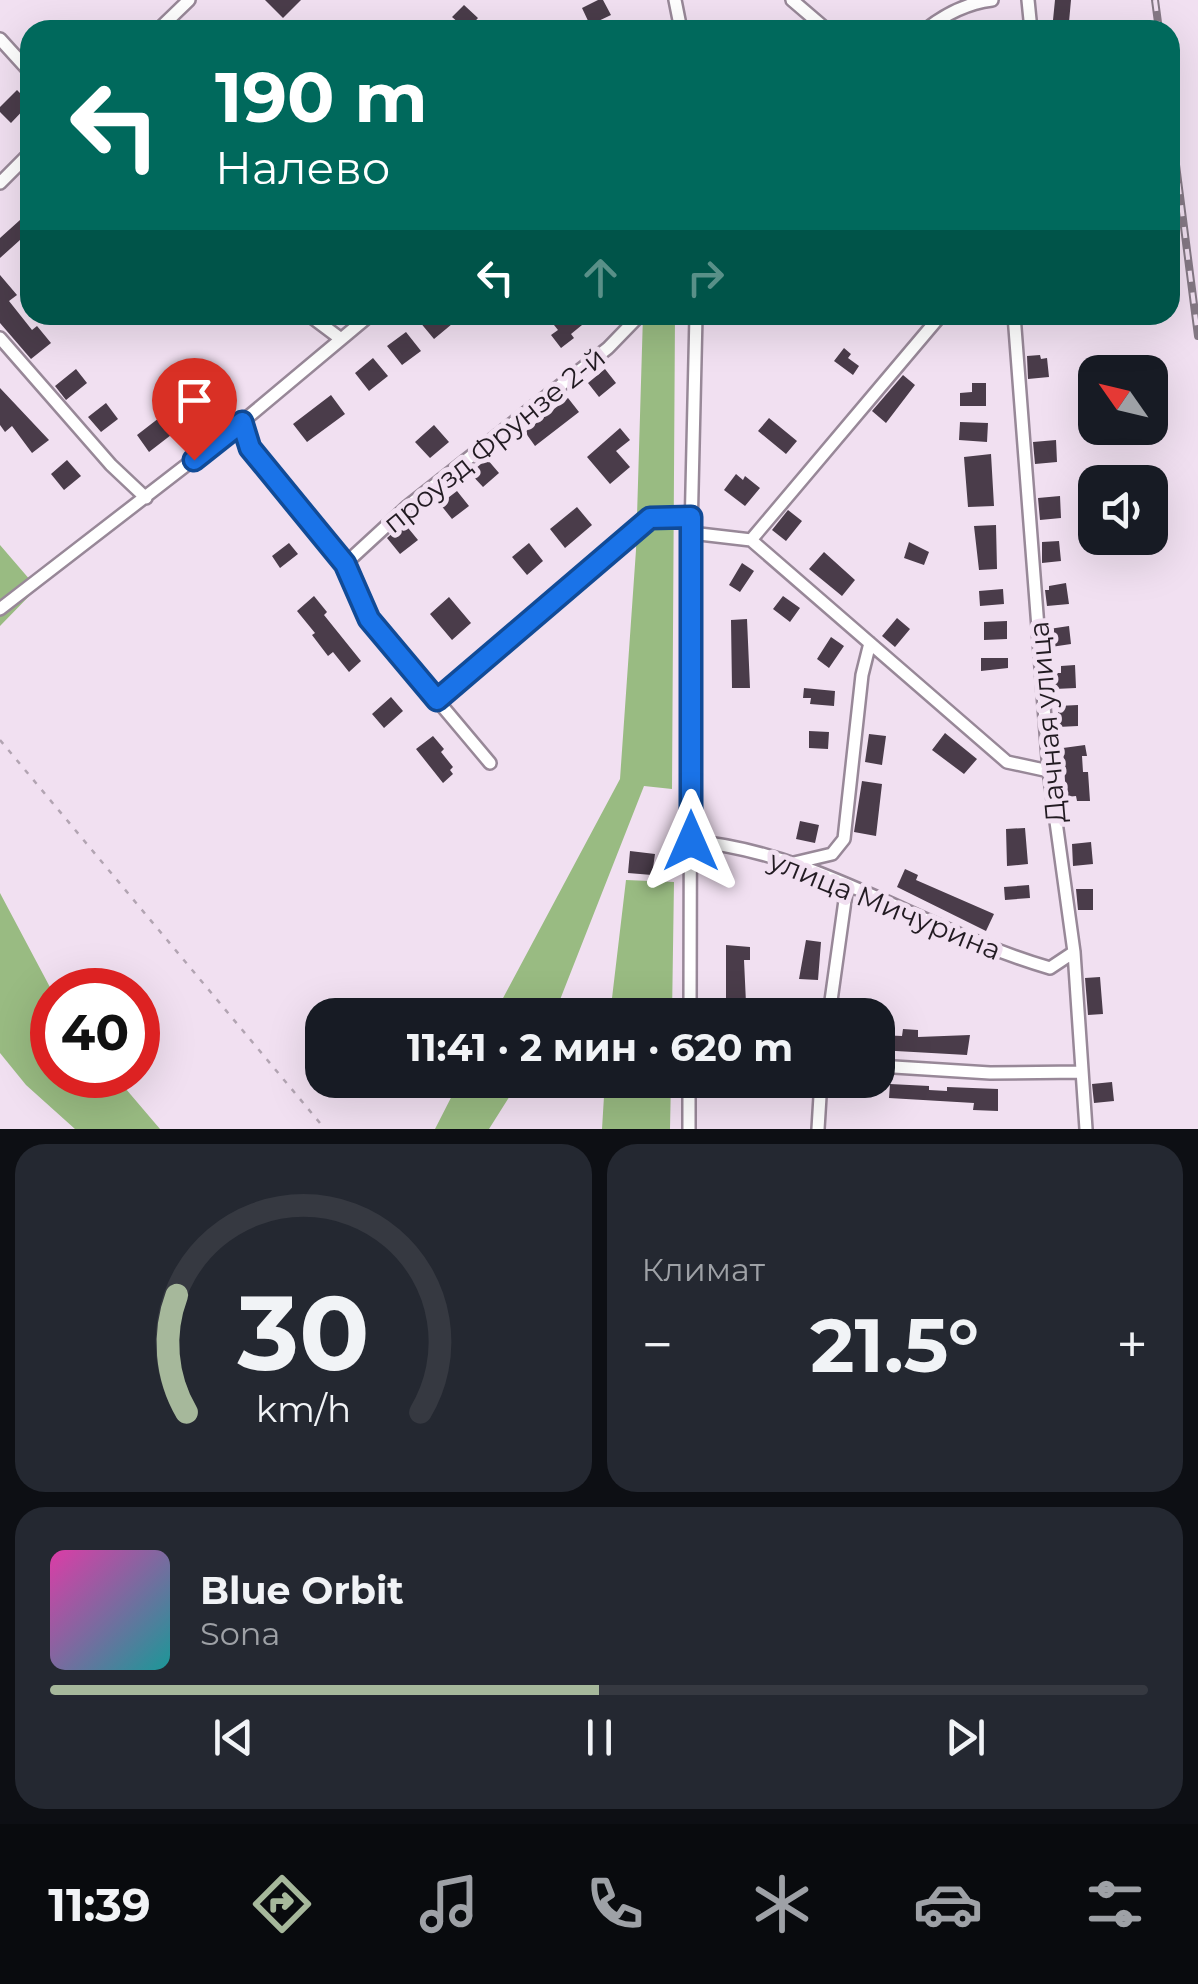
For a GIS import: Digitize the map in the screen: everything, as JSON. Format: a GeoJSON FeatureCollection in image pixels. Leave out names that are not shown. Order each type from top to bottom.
{"type":"FeatureCollection","features":[{"type":"Feature","properties":{"kind":"street"},"geometry":{"type":"LineString","coordinates":[[676,6],[689,0]]}},
{"type":"Feature","properties":{"kind":"street"},"geometry":{"type":"LineString","coordinates":[[792,0],[815,20]]}},
{"type":"Feature","properties":{"kind":"street"},"geometry":{"type":"LineString","coordinates":[[937,20],[976,2],[992,0]]}},
{"type":"Feature","properties":{"kind":"street"},"geometry":{"type":"LineString","coordinates":[[167,20],[185,1]]}},
{"type":"Feature","properties":{"kind":"street"},"geometry":{"type":"LineString","coordinates":[[0,39],[20,61]]}},
{"type":"Feature","properties":{"kind":"street"},"geometry":{"type":"LineString","coordinates":[[0,183],[20,163]]}},
{"type":"Feature","properties":{"kind":"street"},"geometry":{"type":"LineString","coordinates":[[323,325],[342,339]]}},
{"type":"Feature","properties":{"kind":"street"},"geometry":{"type":"LineString","coordinates":[[0,609],[242,422],[358,325]]}},
{"type":"Feature","properties":{"kind":"street","name":"проузд Фрунзе 2-й"},"geometry":{"type":"LineString","coordinates":[[345,564],[408,506],[608,348],[630,325]]}},
{"type":"Feature","properties":{"kind":"street"},"geometry":{"type":"LineString","coordinates":[[690,998],[691,517],[696,325]]}},
{"type":"Feature","properties":{"kind":"street"},"geometry":{"type":"LineString","coordinates":[[751,540],[934,325]]}},
{"type":"Feature","properties":{"kind":"street","name":"Дачная улица"},"geometry":{"type":"LineString","coordinates":[[1015,325],[1049,771],[1074,952],[1086,1129]]}},
{"type":"Feature","properties":{"kind":"street"},"geometry":{"type":"LineString","coordinates":[[0,338],[110,465],[146,498]]}},
{"type":"Feature","properties":{"kind":"street"},"geometry":{"type":"LineString","coordinates":[[242,422],[250,448],[345,564],[369,619],[490,763]]}},
{"type":"Feature","properties":{"kind":"street"},"geometry":{"type":"LineString","coordinates":[[437,700],[650,518],[691,517]]}},
{"type":"Feature","properties":{"kind":"street"},"geometry":{"type":"LineString","coordinates":[[691,533],[751,540],[1006,762],[1049,771]]}},
{"type":"Feature","properties":{"kind":"street"},"geometry":{"type":"LineString","coordinates":[[793,863],[832,854],[844,839],[862,676],[870,643]]}},
{"type":"Feature","properties":{"kind":"street","name":"улица Мичурина"},"geometry":{"type":"LineString","coordinates":[[691,841],[727,844],[793,863],[1004,955],[1050,968],[1074,952]]}},
{"type":"Feature","properties":{"kind":"street"},"geometry":{"type":"LineString","coordinates":[[832,998],[848,886]]}},
{"type":"Feature","properties":{"kind":"street"},"geometry":{"type":"LineString","coordinates":[[895,1067],[990,1073],[1082,1072]]}},
{"type":"Feature","properties":{"kind":"street"},"geometry":{"type":"LineString","coordinates":[[689,1098],[689,1129]]}},
{"type":"Feature","properties":{"kind":"street"},"geometry":{"type":"LineString","coordinates":[[818,1129],[820,1098]]}},
{"type":"Feature","properties":{"kind":"path"},"geometry":{"type":"LineString","coordinates":[[0,740],[325,1129]]}},
{"type":"Feature","properties":{"kind":"green space"},"geometry":{"type":"Polygon","coordinates":[[[643,325],[675,325],[672,789],[644,786],[561,998],[503,998],[620,779],[636,550],[643,325]]]}},
{"type":"Feature","properties":{"kind":"green space"},"geometry":{"type":"Polygon","coordinates":[[[0,545],[37,588],[0,626],[0,545]]]}},
{"type":"Feature","properties":{"kind":"green space"},"geometry":{"type":"Polygon","coordinates":[[[626,880],[674,882],[672,998],[612,998],[626,880]]]}},
{"type":"Feature","properties":{"kind":"green space"},"geometry":{"type":"Polygon","coordinates":[[[0,893],[40,968],[30,968],[30,1089],[0,1053],[0,893]]]}},
{"type":"Feature","properties":{"kind":"green space"},"geometry":{"type":"Polygon","coordinates":[[[40,1098],[134,1098],[160,1129],[75,1129],[40,1098]]]}},
{"type":"Feature","properties":{"kind":"green space"},"geometry":{"type":"Polygon","coordinates":[[[451,1098],[509,1098],[489,1129],[435,1129],[451,1098]]]}},
{"type":"Feature","properties":{"kind":"green space"},"geometry":{"type":"Polygon","coordinates":[[[604,1098],[671,1098],[670,1129],[602,1129],[604,1098]]]}},
{"type":"Feature","properties":{"kind":"building"},"geometry":{"type":"Polygon","coordinates":[[[265,0],[301,0],[283,18],[265,0]]]}},
{"type":"Feature","properties":{"kind":"building"},"geometry":{"type":"Polygon","coordinates":[[[603,0],[611,15],[588,20],[582,8],[603,0]]]}},
{"type":"Feature","properties":{"kind":"building"},"geometry":{"type":"Polygon","coordinates":[[[1055,0],[1071,0],[1069,20],[1053,20],[1055,0]]]}},
{"type":"Feature","properties":{"kind":"building"},"geometry":{"type":"Polygon","coordinates":[[[464,5],[478,18],[455,20],[452,17],[464,5]]]}},
{"type":"Feature","properties":{"kind":"building"},"geometry":{"type":"Polygon","coordinates":[[[17,90],[20,93],[20,114],[11,123],[0,107],[17,90]]]}},
{"type":"Feature","properties":{"kind":"building"},"geometry":{"type":"Polygon","coordinates":[[[20,220],[20,240],[0,258],[0,238],[20,220]]]}},
{"type":"Feature","properties":{"kind":"building"},"geometry":{"type":"Polygon","coordinates":[[[0,275],[17,295],[9,301],[20,315],[20,325],[28,325],[32,330],[37,326],[51,343],[31,359],[0,323],[0,275]]]}},
{"type":"Feature","properties":{"kind":"building"},"geometry":{"type":"Polygon","coordinates":[[[422,325],[451,325],[434,339],[422,325]]]}},
{"type":"Feature","properties":{"kind":"building"},"geometry":{"type":"Polygon","coordinates":[[[554,325],[582,325],[561,348],[551,335],[558,330],[554,325]]]}},
{"type":"Feature","properties":{"kind":"building"},"geometry":{"type":"Polygon","coordinates":[[[406,332],[421,351],[402,365],[387,346],[406,332]]]}},
{"type":"Feature","properties":{"kind":"building"},"geometry":{"type":"Polygon","coordinates":[[[844,348],[851,354],[848,358],[859,366],[853,375],[834,361],[844,348]]]}},
{"type":"Feature","properties":{"kind":"building"},"geometry":{"type":"Polygon","coordinates":[[[1040,355],[1041,359],[1047,358],[1049,377],[1028,379],[1027,356],[1040,355]]]}},
{"type":"Feature","properties":{"kind":"building"},"geometry":{"type":"Polygon","coordinates":[[[373,358],[388,376],[369,391],[355,373],[373,358]]]}},
{"type":"Feature","properties":{"kind":"building"},"geometry":{"type":"Polygon","coordinates":[[[76,369],[87,383],[66,400],[55,386],[76,369]]]}},
{"type":"Feature","properties":{"kind":"building"},"geometry":{"type":"Polygon","coordinates":[[[605,369],[616,383],[599,397],[588,383],[605,369]]]}},
{"type":"Feature","properties":{"kind":"building"},"geometry":{"type":"Polygon","coordinates":[[[903,375],[915,385],[886,423],[872,411],[903,375]]]}},
{"type":"Feature","properties":{"kind":"building"},"geometry":{"type":"Polygon","coordinates":[[[972,383],[986,383],[986,406],[960,406],[960,393],[972,392],[972,383]]]}},
{"type":"Feature","properties":{"kind":"building"},"geometry":{"type":"Polygon","coordinates":[[[0,388],[49,440],[32,453],[12,426],[5,432],[0,425],[0,388]]]}},
{"type":"Feature","properties":{"kind":"building"},"geometry":{"type":"Polygon","coordinates":[[[331,395],[345,414],[307,442],[293,424],[331,395]]]}},
{"type":"Feature","properties":{"kind":"building"},"geometry":{"type":"Polygon","coordinates":[[[568,398],[579,412],[535,446],[525,432],[568,398]]]}},
{"type":"Feature","properties":{"kind":"building"},"geometry":{"type":"Polygon","coordinates":[[[106,403],[118,419],[101,432],[88,417],[106,403]]]}},
{"type":"Feature","properties":{"kind":"building"},"geometry":{"type":"Polygon","coordinates":[[[159,418],[171,435],[149,452],[137,435],[159,418]]]}},
{"type":"Feature","properties":{"kind":"building"},"geometry":{"type":"Polygon","coordinates":[[[769,418],[797,441],[786,454],[758,431],[769,418]]]}},
{"type":"Feature","properties":{"kind":"building"},"geometry":{"type":"Polygon","coordinates":[[[960,422],[988,423],[987,442],[959,440],[960,422]]]}},
{"type":"Feature","properties":{"kind":"building"},"geometry":{"type":"Polygon","coordinates":[[[434,425],[449,442],[430,458],[415,442],[434,425]]]}},
{"type":"Feature","properties":{"kind":"building"},"geometry":{"type":"Polygon","coordinates":[[[620,428],[630,440],[616,451],[630,467],[610,484],[587,457],[620,428]]]}},
{"type":"Feature","properties":{"kind":"building"},"geometry":{"type":"Polygon","coordinates":[[[1056,440],[1057,462],[1035,464],[1033,442],[1056,440]]]}},
{"type":"Feature","properties":{"kind":"building"},"geometry":{"type":"Polygon","coordinates":[[[991,454],[994,506],[968,507],[964,457],[991,454]]]}},
{"type":"Feature","properties":{"kind":"building"},"geometry":{"type":"Polygon","coordinates":[[[487,459],[499,473],[483,487],[470,473],[487,459]]]}},
{"type":"Feature","properties":{"kind":"building"},"geometry":{"type":"Polygon","coordinates":[[[67,460],[81,476],[64,490],[51,474],[67,460]]]}},
{"type":"Feature","properties":{"kind":"building"},"geometry":{"type":"Polygon","coordinates":[[[736,474],[760,488],[745,506],[724,490],[736,474]]]}},
{"type":"Feature","properties":{"kind":"building"},"geometry":{"type":"Polygon","coordinates":[[[457,491],[469,506],[452,519],[440,504],[457,491]]]}},
{"type":"Feature","properties":{"kind":"building"},"geometry":{"type":"Polygon","coordinates":[[[1060,496],[1061,518],[1040,520],[1038,498],[1060,496]]]}},
{"type":"Feature","properties":{"kind":"building"},"geometry":{"type":"Polygon","coordinates":[[[577,507],[592,525],[565,548],[550,529],[577,507]]]}},
{"type":"Feature","properties":{"kind":"building"},"geometry":{"type":"Polygon","coordinates":[[[788,510],[802,521],[786,541],[772,530],[788,510]]]}},
{"type":"Feature","properties":{"kind":"building"},"geometry":{"type":"Polygon","coordinates":[[[404,523],[418,540],[400,554],[387,538],[404,523]]]}},
{"type":"Feature","properties":{"kind":"building"},"geometry":{"type":"Polygon","coordinates":[[[996,525],[997,569],[979,570],[974,526],[996,525]]]}},
{"type":"Feature","properties":{"kind":"building"},"geometry":{"type":"Polygon","coordinates":[[[1059,541],[1061,561],[1042,563],[1042,542],[1059,541]]]}},
{"type":"Feature","properties":{"kind":"building"},"geometry":{"type":"Polygon","coordinates":[[[909,542],[929,552],[924,565],[904,558],[909,542]]]}},
{"type":"Feature","properties":{"kind":"building"},"geometry":{"type":"Polygon","coordinates":[[[289,543],[298,554],[280,568],[272,556],[289,543]]]}},
{"type":"Feature","properties":{"kind":"building"},"geometry":{"type":"Polygon","coordinates":[[[529,543],[543,561],[527,575],[512,557],[529,543]]]}},
{"type":"Feature","properties":{"kind":"building"},"geometry":{"type":"Polygon","coordinates":[[[824,552],[855,580],[842,596],[809,569],[824,552]]]}},
{"type":"Feature","properties":{"kind":"building"},"geometry":{"type":"Polygon","coordinates":[[[742,563],[754,571],[740,592],[729,585],[742,563]]]}},
{"type":"Feature","properties":{"kind":"building"},"geometry":{"type":"Polygon","coordinates":[[[1066,583],[1069,604],[1047,606],[1045,590],[1066,583]]]}},
{"type":"Feature","properties":{"kind":"building"},"geometry":{"type":"Polygon","coordinates":[[[1003,589],[1004,604],[980,606],[979,591],[1003,589]]]}},
{"type":"Feature","properties":{"kind":"building"},"geometry":{"type":"Polygon","coordinates":[[[314,596],[327,612],[324,615],[361,661],[349,672],[333,652],[328,656],[297,611],[314,596]]]}},
{"type":"Feature","properties":{"kind":"building"},"geometry":{"type":"Polygon","coordinates":[[[783,596],[800,608],[790,622],[773,609],[783,596]]]}},
{"type":"Feature","properties":{"kind":"building"},"geometry":{"type":"Polygon","coordinates":[[[449,597],[471,623],[452,640],[430,614],[449,597]]]}},
{"type":"Feature","properties":{"kind":"building"},"geometry":{"type":"Polygon","coordinates":[[[897,618],[910,629],[895,647],[882,636],[897,618]]]}},
{"type":"Feature","properties":{"kind":"building"},"geometry":{"type":"Polygon","coordinates":[[[747,619],[750,688],[732,688],[731,620],[747,619]]]}},
{"type":"Feature","properties":{"kind":"building"},"geometry":{"type":"Polygon","coordinates":[[[1007,621],[1007,639],[984,640],[984,622],[1007,621]]]}},
{"type":"Feature","properties":{"kind":"building"},"geometry":{"type":"Polygon","coordinates":[[[1069,626],[1071,644],[1051,647],[1049,629],[1069,626]]]}},
{"type":"Feature","properties":{"kind":"building"},"geometry":{"type":"Polygon","coordinates":[[[831,637],[844,646],[829,668],[817,659],[831,637]]]}},
{"type":"Feature","properties":{"kind":"building"},"geometry":{"type":"Polygon","coordinates":[[[981,658],[1008,658],[1008,668],[981,671],[981,658]]]}},
{"type":"Feature","properties":{"kind":"building"},"geometry":{"type":"Polygon","coordinates":[[[1075,665],[1076,688],[1055,689],[1054,673],[1061,673],[1061,666],[1075,665]]]}},
{"type":"Feature","properties":{"kind":"building"},"geometry":{"type":"Polygon","coordinates":[[[804,688],[835,691],[834,706],[810,704],[811,698],[803,698],[804,688]]]}},
{"type":"Feature","properties":{"kind":"building"},"geometry":{"type":"Polygon","coordinates":[[[391,697],[403,711],[384,728],[372,714],[391,697]]]}},
{"type":"Feature","properties":{"kind":"building"},"geometry":{"type":"Polygon","coordinates":[[[1078,705],[1078,726],[1058,727],[1058,706],[1078,705]]]}},
{"type":"Feature","properties":{"kind":"building"},"geometry":{"type":"Polygon","coordinates":[[[809,731],[829,732],[828,749],[809,748],[809,731]]]}},
{"type":"Feature","properties":{"kind":"building"},"geometry":{"type":"Polygon","coordinates":[[[945,733],[977,759],[964,774],[932,750],[945,733]]]}},
{"type":"Feature","properties":{"kind":"building"},"geometry":{"type":"Polygon","coordinates":[[[869,734],[886,736],[882,765],[865,762],[869,734]]]}},
{"type":"Feature","properties":{"kind":"building"},"geometry":{"type":"Polygon","coordinates":[[[433,736],[453,767],[453,774],[443,783],[416,749],[433,736]]]}},
{"type":"Feature","properties":{"kind":"building"},"geometry":{"type":"Polygon","coordinates":[[[1085,745],[1083,772],[1088,772],[1090,801],[1077,801],[1076,796],[1066,797],[1063,748],[1085,745]]]}},
{"type":"Feature","properties":{"kind":"building"},"geometry":{"type":"Polygon","coordinates":[[[862,781],[882,784],[876,836],[854,832],[862,781]]]}},
{"type":"Feature","properties":{"kind":"building"},"geometry":{"type":"Polygon","coordinates":[[[800,821],[819,825],[815,843],[796,839],[800,821]]]}},
{"type":"Feature","properties":{"kind":"building"},"geometry":{"type":"Polygon","coordinates":[[[1025,828],[1028,864],[1007,866],[1006,829],[1025,828]]]}},
{"type":"Feature","properties":{"kind":"building"},"geometry":{"type":"Polygon","coordinates":[[[1091,842],[1093,864],[1073,866],[1072,844],[1091,842]]]}},
{"type":"Feature","properties":{"kind":"building"},"geometry":{"type":"Polygon","coordinates":[[[630,851],[655,854],[652,875],[628,873],[630,851]]]}},
{"type":"Feature","properties":{"kind":"building"},"geometry":{"type":"Polygon","coordinates":[[[905,869],[918,875],[916,880],[994,914],[986,931],[897,887],[905,869]]]}},
{"type":"Feature","properties":{"kind":"building"},"geometry":{"type":"Polygon","coordinates":[[[1029,885],[1030,898],[1005,900],[1004,887],[1029,885]]]}},
{"type":"Feature","properties":{"kind":"building"},"geometry":{"type":"Polygon","coordinates":[[[1076,889],[1093,889],[1093,910],[1078,910],[1076,889]]]}},
{"type":"Feature","properties":{"kind":"building"},"geometry":{"type":"Polygon","coordinates":[[[806,940],[821,942],[818,980],[799,979],[806,940]]]}},
{"type":"Feature","properties":{"kind":"building"},"geometry":{"type":"Polygon","coordinates":[[[726,945],[750,947],[750,960],[744,960],[746,998],[726,998],[726,945]]]}},
{"type":"Feature","properties":{"kind":"building"},"geometry":{"type":"Polygon","coordinates":[[[1100,977],[1103,1014],[1088,1015],[1085,978],[1100,977]]]}},
{"type":"Feature","properties":{"kind":"building"},"geometry":{"type":"Polygon","coordinates":[[[903,1029],[918,1030],[918,1037],[970,1035],[967,1055],[895,1051],[895,1036],[902,1036],[903,1029]]]}},
{"type":"Feature","properties":{"kind":"building"},"geometry":{"type":"Polygon","coordinates":[[[1112,1082],[1114,1101],[1094,1103],[1092,1084],[1112,1082]]]}},
{"type":"Feature","properties":{"kind":"building"},"geometry":{"type":"Polygon","coordinates":[[[895,1084],[947,1091],[947,1087],[998,1089],[998,1111],[973,1110],[974,1103],[889,1098],[895,1098],[895,1084]]]}},
{"type":"Feature","properties":{"kind":"railway"},"geometry":{"type":"LineString","coordinates":[[1155,0],[1158,20]]}},
{"type":"Feature","properties":{"kind":"railway"},"geometry":{"type":"LineString","coordinates":[[1180,196],[1198,336]]}},
{"type":"Feature","properties":{"kind":"route"},"geometry":{"type":"LineString","coordinates":[[194,460],[242,422],[250,448],[345,564],[369,619],[437,700],[650,518],[691,517],[691,841]]}}]}
